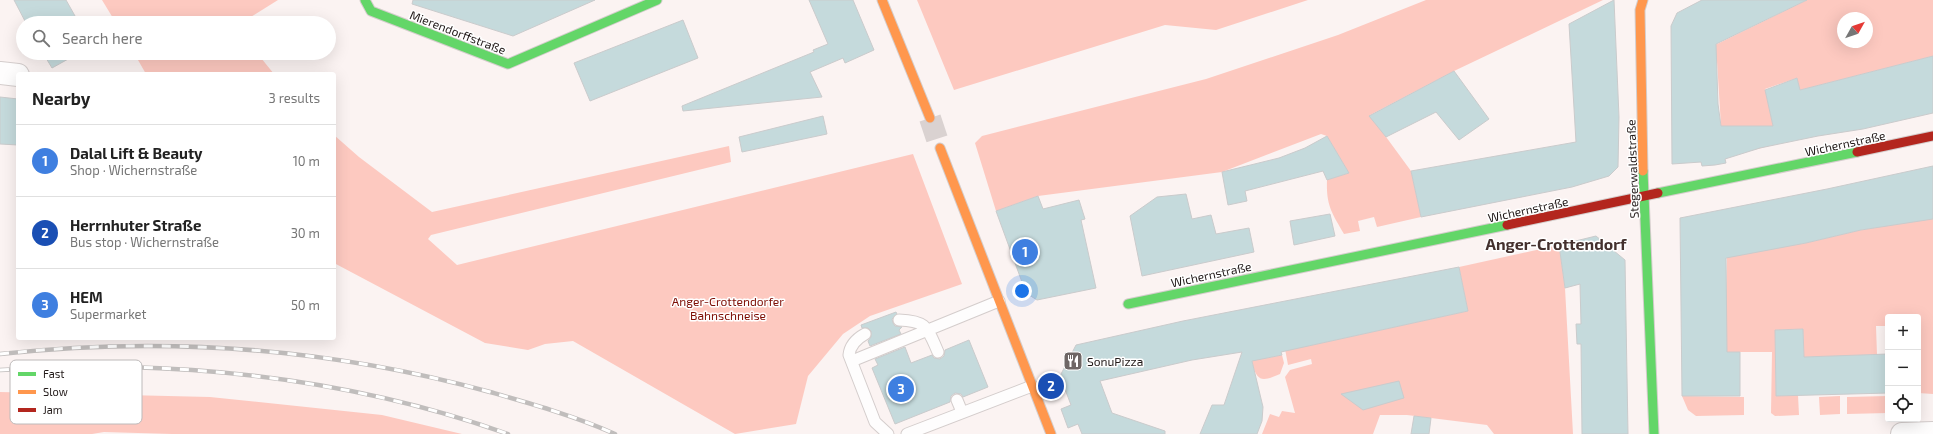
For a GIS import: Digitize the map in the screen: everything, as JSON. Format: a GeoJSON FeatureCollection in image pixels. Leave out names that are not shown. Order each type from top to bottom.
{"type":"FeatureCollection","features":[{"type":"Feature","properties":{"kind":"street","name":"Mierendorffstraße"},"geometry":{"type":"LineString","coordinates":[[365,0],[371,10],[508,64],[657,0]]}},
{"type":"Feature","properties":{"kind":"street"},"geometry":{"type":"LineString","coordinates":[[882,0],[930,118]]}},
{"type":"Feature","properties":{"kind":"street","name":"Stegerwaldstraße"},"geometry":{"type":"LineString","coordinates":[[1643,0],[1640,10],[1644,198],[1654,434]]}},
{"type":"Feature","properties":{"kind":"street"},"geometry":{"type":"LineString","coordinates":[[0,73],[16,75]]}},
{"type":"Feature","properties":{"kind":"street","name":"Wichernstraße"},"geometry":{"type":"LineString","coordinates":[[1128,304],[1644,198],[1933,136]]}},
{"type":"Feature","properties":{"kind":"street"},"geometry":{"type":"LineString","coordinates":[[940,148],[1051,434]]}},
{"type":"Feature","properties":{"kind":"street"},"geometry":{"type":"LineString","coordinates":[[1902,434],[1933,433]]}},
{"type":"Feature","properties":{"kind":"lane"},"geometry":{"type":"LineString","coordinates":[[852,361],[999,301]]}},
{"type":"Feature","properties":{"kind":"lane"},"geometry":{"type":"LineString","coordinates":[[899,320],[918,321],[929,330],[938,352]]}},
{"type":"Feature","properties":{"kind":"lane"},"geometry":{"type":"LineString","coordinates":[[865,334],[857,339],[850,348],[849,355],[874,422],[888,434]]}},
{"type":"Feature","properties":{"kind":"lane"},"geometry":{"type":"LineString","coordinates":[[907,434],[1032,386]]}},
{"type":"Feature","properties":{"kind":"lane"},"geometry":{"type":"LineString","coordinates":[[957,400],[962,412]]}},
{"type":"Feature","properties":{"kind":"green space"},"geometry":{"type":"Polygon","coordinates":[[[102,0],[278,0],[252,16],[112,16],[102,0]]]}},
{"type":"Feature","properties":{"kind":"green space"},"geometry":{"type":"Polygon","coordinates":[[[917,0],[1308,0],[1216,30],[1165,25],[954,90],[917,0]]]}},
{"type":"Feature","properties":{"kind":"green space"},"geometry":{"type":"Polygon","coordinates":[[[1426,0],[1603,0],[1454,71],[1370,115],[1411,171],[1421,217],[1377,227],[1374,217],[1358,221],[1360,231],[1344,234],[1329,203],[1327,180],[1349,173],[1327,136],[1321,134],[1222,172],[1038,196],[996,211],[975,143],[982,136],[1206,79],[1338,35],[1426,0]]]}},
{"type":"Feature","properties":{"kind":"green space"},"geometry":{"type":"Polygon","coordinates":[[[1807,0],[1933,0],[1933,56],[1800,90],[1797,78],[1765,89],[1777,144],[1750,151],[1742,126],[1721,126],[1717,61],[1713,46],[1807,0]]]}},
{"type":"Feature","properties":{"kind":"green space"},"geometry":{"type":"Polygon","coordinates":[[[138,60],[263,60],[272,72],[145,72],[138,60]]]}},
{"type":"Feature","properties":{"kind":"green space","name":"Anger-Crottendorfer Bahnschneise"},"geometry":{"type":"Polygon","coordinates":[[[336,137],[359,157],[432,212],[729,146],[731,162],[431,235],[428,239],[457,265],[913,154],[962,284],[870,316],[843,334],[808,376],[796,424],[735,434],[573,341],[545,344],[528,350],[485,343],[336,264],[336,137]]]}},
{"type":"Feature","properties":{"kind":"green space"},"geometry":{"type":"Polygon","coordinates":[[[1933,218],[1933,394],[1921,393],[1921,314],[1885,314],[1885,326],[1876,326],[1877,355],[1804,357],[1803,329],[1775,330],[1776,396],[1798,395],[1799,415],[1775,416],[1771,413],[1772,352],[1725,352],[1727,254],[1806,243],[1861,230],[1933,218]]]}},
{"type":"Feature","properties":{"kind":"green space"},"geometry":{"type":"Polygon","coordinates":[[[1559,245],[1565,288],[1573,434],[1494,434],[1487,425],[1407,415],[1380,415],[1373,434],[1262,434],[1270,414],[1279,417],[1282,411],[1295,413],[1285,377],[1290,370],[1312,364],[1311,359],[1288,365],[1285,349],[1307,343],[1308,346],[1468,311],[1459,267],[1559,245]]]}},
{"type":"Feature","properties":{"kind":"green space"},"geometry":{"type":"Polygon","coordinates":[[[1265,349],[1267,358],[1282,355],[1284,363],[1280,374],[1264,379],[1257,376],[1255,372],[1251,351],[1265,349]]]}},
{"type":"Feature","properties":{"kind":"green space"},"geometry":{"type":"Polygon","coordinates":[[[0,392],[10,392],[10,424],[142,424],[142,395],[210,397],[382,415],[462,434],[172,434],[104,432],[92,434],[0,434],[0,392]]]}},
{"type":"Feature","properties":{"kind":"green space"},"geometry":{"type":"Polygon","coordinates":[[[1682,396],[1744,397],[1744,415],[1696,416],[1688,410],[1682,396]]]}},
{"type":"Feature","properties":{"kind":"green space"},"geometry":{"type":"Polygon","coordinates":[[[1840,396],[1840,414],[1820,415],[1819,397],[1840,396]]]}},
{"type":"Feature","properties":{"kind":"green space"},"geometry":{"type":"Polygon","coordinates":[[[1885,396],[1885,413],[1847,414],[1847,397],[1885,396]]]}},
{"type":"Feature","properties":{"kind":"building"},"geometry":{"type":"Polygon","coordinates":[[[14,0],[66,0],[75,16],[22,16],[14,0]]]}},
{"type":"Feature","properties":{"kind":"building"},"geometry":{"type":"Polygon","coordinates":[[[413,0],[595,0],[513,36],[412,4],[413,0]]]}},
{"type":"Feature","properties":{"kind":"building"},"geometry":{"type":"Polygon","coordinates":[[[809,0],[853,0],[874,50],[845,63],[843,58],[810,72],[822,97],[683,111],[682,106],[814,52],[813,50],[828,44],[809,0]]]}},
{"type":"Feature","properties":{"kind":"building"},"geometry":{"type":"Polygon","coordinates":[[[1614,0],[1619,117],[1618,167],[1609,176],[1572,187],[1421,217],[1411,171],[1576,142],[1569,24],[1614,0]]]}},
{"type":"Feature","properties":{"kind":"building"},"geometry":{"type":"Polygon","coordinates":[[[1702,0],[1807,0],[1716,44],[1718,104],[1721,126],[1773,126],[1765,90],[1797,78],[1800,90],[1933,56],[1933,113],[1863,129],[1818,136],[1760,148],[1725,159],[1726,163],[1702,166],[1701,162],[1672,164],[1671,26],[1677,13],[1702,0]]]}},
{"type":"Feature","properties":{"kind":"building"},"geometry":{"type":"Polygon","coordinates":[[[683,20],[698,58],[590,101],[574,63],[683,20]]]}},
{"type":"Feature","properties":{"kind":"building"},"geometry":{"type":"Polygon","coordinates":[[[47,60],[66,60],[52,68],[47,60]]]}},
{"type":"Feature","properties":{"kind":"building"},"geometry":{"type":"Polygon","coordinates":[[[1454,71],[1489,119],[1459,140],[1436,112],[1386,137],[1369,116],[1454,71]]]}},
{"type":"Feature","properties":{"kind":"building"},"geometry":{"type":"Polygon","coordinates":[[[0,97],[16,99],[16,145],[0,144],[0,97]]]}},
{"type":"Feature","properties":{"kind":"building"},"geometry":{"type":"Polygon","coordinates":[[[823,116],[827,134],[742,152],[739,137],[823,116]]]}},
{"type":"Feature","properties":{"kind":"building"},"geometry":{"type":"Polygon","coordinates":[[[1327,136],[1349,173],[1327,180],[1323,171],[1245,191],[1247,201],[1228,205],[1222,172],[1279,158],[1305,148],[1327,136]]]}},
{"type":"Feature","properties":{"kind":"building"},"geometry":{"type":"Polygon","coordinates":[[[1933,166],[1933,219],[1861,230],[1806,243],[1726,258],[1727,352],[1740,352],[1740,396],[1682,396],[1680,218],[1933,166]]]}},
{"type":"Feature","properties":{"kind":"building"},"geometry":{"type":"Polygon","coordinates":[[[1186,194],[1192,219],[1211,215],[1216,234],[1249,228],[1254,252],[1142,276],[1130,216],[1157,197],[1186,194]]]}},
{"type":"Feature","properties":{"kind":"building"},"geometry":{"type":"Polygon","coordinates":[[[1038,196],[1043,209],[1079,200],[1085,219],[1081,220],[1096,288],[1037,300],[1026,293],[996,211],[1038,196]]]}},
{"type":"Feature","properties":{"kind":"building"},"geometry":{"type":"Polygon","coordinates":[[[1330,214],[1335,236],[1294,245],[1290,221],[1330,214]]]}},
{"type":"Feature","properties":{"kind":"building"},"geometry":{"type":"Polygon","coordinates":[[[1596,236],[1625,260],[1628,434],[1582,434],[1581,344],[1577,344],[1576,324],[1581,324],[1580,284],[1565,288],[1559,245],[1596,236]]]}},
{"type":"Feature","properties":{"kind":"building"},"geometry":{"type":"Polygon","coordinates":[[[1459,267],[1468,311],[1281,352],[1282,355],[1252,361],[1263,407],[1262,421],[1257,434],[1200,434],[1212,405],[1224,405],[1242,352],[1192,360],[1100,381],[1112,413],[1165,431],[1165,434],[1082,434],[1078,424],[1068,428],[1061,409],[1071,405],[1060,376],[1076,345],[1183,321],[1459,267]]]}},
{"type":"Feature","properties":{"kind":"building"},"geometry":{"type":"Polygon","coordinates":[[[896,312],[897,314],[892,319],[895,326],[902,327],[899,330],[901,334],[870,346],[868,341],[871,337],[871,331],[868,328],[862,328],[861,325],[896,312]]]}},
{"type":"Feature","properties":{"kind":"building"},"geometry":{"type":"Polygon","coordinates":[[[1803,329],[1804,357],[1885,354],[1885,393],[1776,396],[1775,330],[1803,329]]]}},
{"type":"Feature","properties":{"kind":"building"},"geometry":{"type":"Polygon","coordinates":[[[969,340],[988,387],[963,397],[961,394],[955,393],[951,396],[950,402],[895,424],[872,368],[878,365],[875,359],[905,347],[911,363],[932,355],[934,358],[940,359],[944,356],[945,350],[969,340]]]}},
{"type":"Feature","properties":{"kind":"building"},"geometry":{"type":"Polygon","coordinates":[[[1399,381],[1404,398],[1363,410],[1341,394],[1399,381]]]}},
{"type":"Feature","properties":{"kind":"building"},"geometry":{"type":"Polygon","coordinates":[[[1414,416],[1431,418],[1429,434],[1411,434],[1414,416]]]}},
{"type":"Feature","properties":{"kind":"tunnel"},"geometry":{"type":"LineString","coordinates":[[930,118],[940,148]]}},
{"type":"Feature","properties":{"kind":"railway"},"geometry":{"type":"LineString","coordinates":[[0,354],[124,346],[247,350],[308,356],[369,365],[430,377],[490,392],[569,416],[615,434]]}},
{"type":"Feature","properties":{"kind":"railway"},"geometry":{"type":"LineString","coordinates":[[142,368],[224,373],[272,378],[320,386],[416,406],[508,434]]}},
{"type":"Feature","properties":{"kind":"railway"},"geometry":{"type":"LineString","coordinates":[[0,370],[10,370]]}},
{"type":"Feature","properties":{"kind":"traffic: fast"},"geometry":{"type":"LineString","coordinates":[[365,0],[371,11],[508,64],[657,0]]}},
{"type":"Feature","properties":{"kind":"traffic: fast"},"geometry":{"type":"LineString","coordinates":[[1658,193],[1857,152]]}},
{"type":"Feature","properties":{"kind":"traffic: fast"},"geometry":{"type":"LineString","coordinates":[[1643,171],[1654,434]]}},
{"type":"Feature","properties":{"kind":"traffic: fast"},"geometry":{"type":"LineString","coordinates":[[1128,304],[1507,225]]}},
{"type":"Feature","properties":{"kind":"traffic: slow"},"geometry":{"type":"LineString","coordinates":[[882,0],[930,118]]}},
{"type":"Feature","properties":{"kind":"traffic: slow"},"geometry":{"type":"LineString","coordinates":[[1643,0],[1640,10],[1643,171]]}},
{"type":"Feature","properties":{"kind":"traffic: slow"},"geometry":{"type":"LineString","coordinates":[[940,148],[1051,434]]}},
{"type":"Feature","properties":{"kind":"traffic: jam"},"geometry":{"type":"LineString","coordinates":[[1857,152],[1933,136]]}},
{"type":"Feature","properties":{"kind":"traffic: jam"},"geometry":{"type":"LineString","coordinates":[[1507,225],[1658,193]]}},
{"type":"Feature","properties":{"kind":"place","name":"Dalal Lift & Beauty"},"geometry":{"type":"Point","coordinates":[1025,252]}},
{"type":"Feature","properties":{"kind":"place","name":"SonuPizza"},"geometry":{"type":"Point","coordinates":[1073,361]}},
{"type":"Feature","properties":{"kind":"place","name":"Herrnhuter Straße"},"geometry":{"type":"Point","coordinates":[1051,386]}},
{"type":"Feature","properties":{"kind":"place","name":"HEM"},"geometry":{"type":"Point","coordinates":[901,389]}},
{"type":"Feature","properties":{"kind":"district","name":"Anger-Crottendorf"},"geometry":{"type":"Point","coordinates":[1556,243]}}]}
